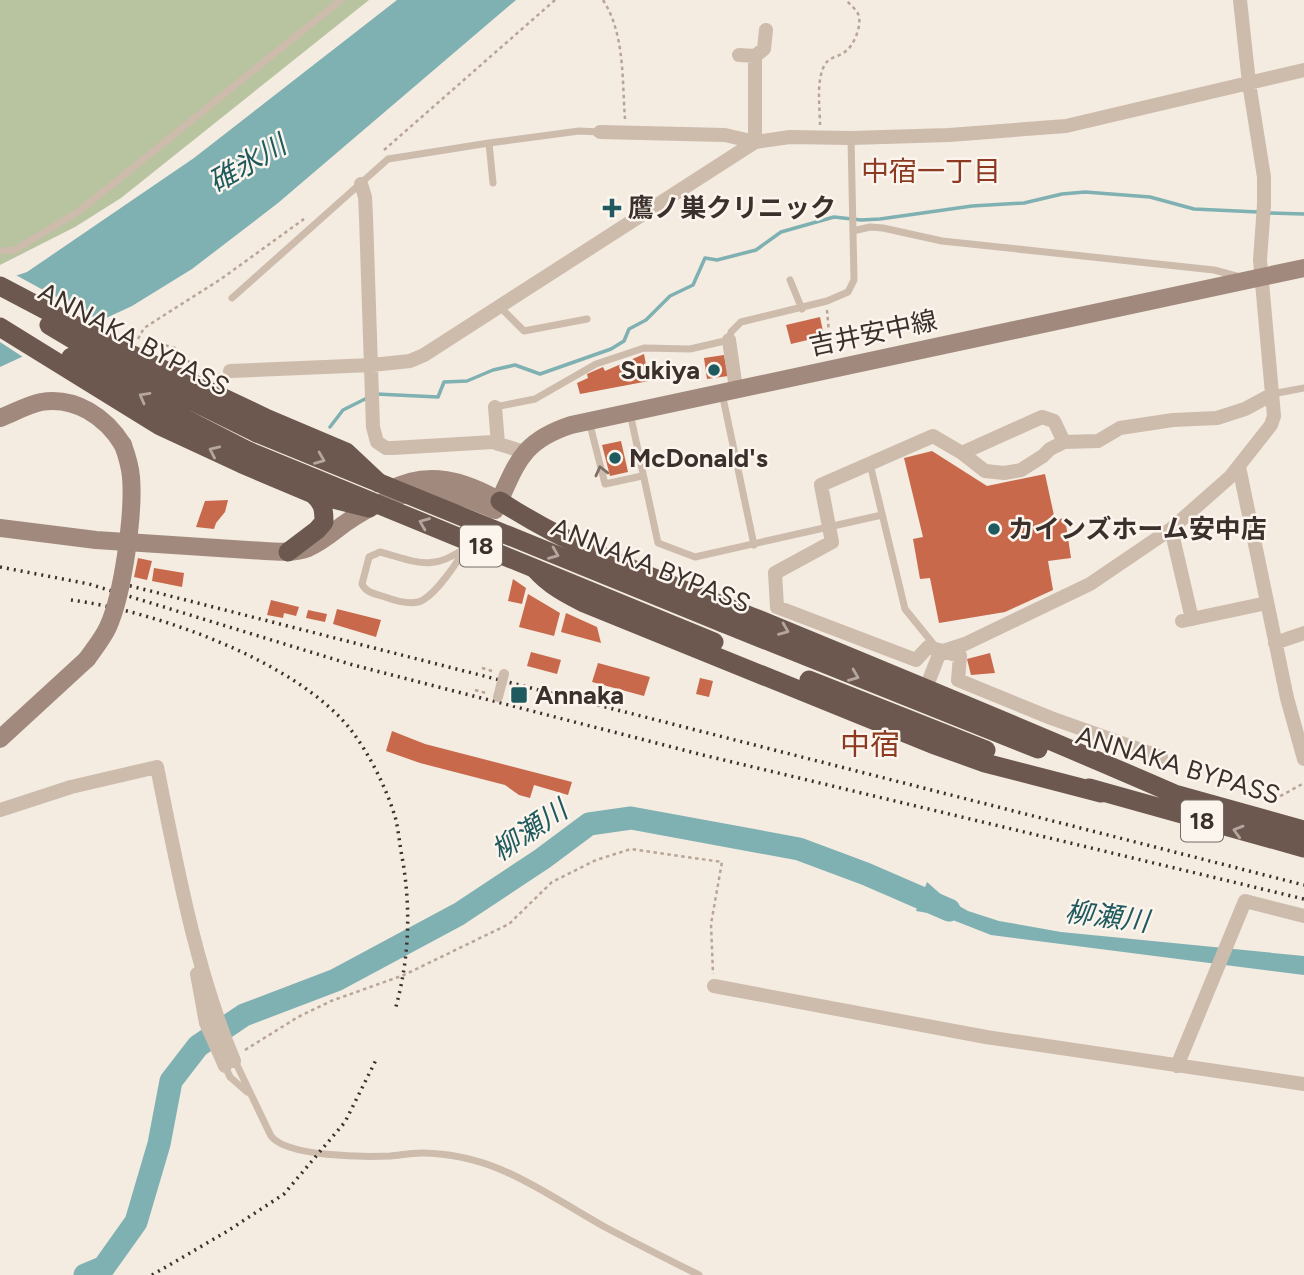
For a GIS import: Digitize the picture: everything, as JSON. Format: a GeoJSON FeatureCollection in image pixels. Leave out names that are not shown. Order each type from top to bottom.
{"type":"FeatureCollection","features":[{"type":"Feature","properties":{"kind":"highway","name":"18"},"geometry":{"type":"LineString","coordinates":[[0,286],[94,360]]}},
{"type":"Feature","properties":{"kind":"highway","name":"ANNAKA BYPASS"},"geometry":{"type":"LineString","coordinates":[[0,296],[94,360],[248,451],[714,642],[1037,770],[1101,793],[1304,848]]}},
{"type":"Feature","properties":{"kind":"highway","name":"ANNAKA BYPASS"},"geometry":{"type":"LineString","coordinates":[[0,317],[257,433],[1044,751],[1177,795],[1304,830]]}},
{"type":"Feature","properties":{"kind":"highway"},"geometry":{"type":"LineString","coordinates":[[0,327],[268,419],[346,452],[387,491]]}},
{"type":"Feature","properties":{"kind":"highway"},"geometry":{"type":"LineString","coordinates":[[94,360],[160,426],[313,494],[369,508]]}},
{"type":"Feature","properties":{"kind":"highway"},"geometry":{"type":"LineString","coordinates":[[288,552],[324,522],[321,501],[313,494]]}},
{"type":"Feature","properties":{"kind":"highway"},"geometry":{"type":"LineString","coordinates":[[498,506],[632,568],[926,688],[1177,795]]}},
{"type":"Feature","properties":{"kind":"highway"},"geometry":{"type":"LineString","coordinates":[[498,506],[530,562],[544,580],[584,603],[985,763],[1101,793]]}},
{"type":"Feature","properties":{"kind":"highway"},"geometry":{"type":"LineString","coordinates":[[616,616],[632,568]]}},
{"type":"Feature","properties":{"kind":"main road","name":"吉井安中線"},"geometry":{"type":"LineString","coordinates":[[498,506],[524,452],[535,441],[546,434],[589,421],[1304,268]]}},
{"type":"Feature","properties":{"kind":"main road"},"geometry":{"type":"LineString","coordinates":[[0,418],[51,401],[75,405],[100,418],[111,428],[123,445],[129,460],[131,480],[121,580],[108,627],[87,659],[0,739]]}},
{"type":"Feature","properties":{"kind":"main road"},"geometry":{"type":"LineString","coordinates":[[0,528],[96,540],[288,552],[305,549],[322,541],[369,508],[387,491],[412,480],[436,478],[473,487],[498,506]]}},
{"type":"Feature","properties":{"kind":"main road"},"geometry":{"type":"LineString","coordinates":[[369,508],[406,493],[431,491],[498,506]]}},
{"type":"Feature","properties":{"kind":"street"},"geometry":{"type":"LineString","coordinates":[[940,652],[965,644],[1090,584],[1171,529],[1230,478],[1271,425],[1274,416],[1256,278],[1264,177],[1249,83],[1240,0]]}},
{"type":"Feature","properties":{"kind":"street"},"geometry":{"type":"LineString","coordinates":[[739,55],[755,56],[764,49],[766,30]]}},
{"type":"Feature","properties":{"kind":"street"},"geometry":{"type":"LineString","coordinates":[[755,56],[755,142]]}},
{"type":"Feature","properties":{"kind":"street"},"geometry":{"type":"LineString","coordinates":[[230,372],[372,365],[410,361],[424,355],[755,142],[782,137],[949,135],[1066,126],[1304,70]]}},
{"type":"Feature","properties":{"kind":"street"},"geometry":{"type":"LineString","coordinates":[[600,132],[725,135],[755,142]]}},
{"type":"Feature","properties":{"kind":"street"},"geometry":{"type":"LineString","coordinates":[[360,184],[365,197],[366,216],[373,434],[380,445],[409,448],[493,442],[524,452]]}},
{"type":"Feature","properties":{"kind":"street"},"geometry":{"type":"LineString","coordinates":[[729,340],[729,391]]}},
{"type":"Feature","properties":{"kind":"street"},"geometry":{"type":"LineString","coordinates":[[1161,757],[1051,718],[958,680],[960,656],[928,647],[916,660],[777,607],[775,573],[832,542],[821,485],[933,436],[985,471],[1004,473],[1021,470],[1064,442],[1098,441],[1120,428],[1173,419],[1217,418],[1245,409],[1271,394]]}},
{"type":"Feature","properties":{"kind":"street"},"geometry":{"type":"LineString","coordinates":[[495,407],[498,444]]}},
{"type":"Feature","properties":{"kind":"street"},"geometry":{"type":"LineString","coordinates":[[962,453],[1042,417],[1054,421],[1064,442]]}},
{"type":"Feature","properties":{"kind":"street"},"geometry":{"type":"LineString","coordinates":[[1239,467],[1287,698],[1304,759]]}},
{"type":"Feature","properties":{"kind":"street"},"geometry":{"type":"LineString","coordinates":[[1171,529],[1187,620],[1267,603]]}},
{"type":"Feature","properties":{"kind":"street"},"geometry":{"type":"LineString","coordinates":[[1275,643],[1304,633]]}},
{"type":"Feature","properties":{"kind":"street"},"geometry":{"type":"LineString","coordinates":[[926,688],[940,652]]}},
{"type":"Feature","properties":{"kind":"street"},"geometry":{"type":"LineString","coordinates":[[498,696],[504,674]]}},
{"type":"Feature","properties":{"kind":"street"},"geometry":{"type":"LineString","coordinates":[[0,810],[71,787],[157,767],[183,898],[212,1020],[228,1058]]}},
{"type":"Feature","properties":{"kind":"street"},"geometry":{"type":"LineString","coordinates":[[1177,1066],[1245,901],[1304,916]]}},
{"type":"Feature","properties":{"kind":"street"},"geometry":{"type":"LineString","coordinates":[[714,986],[986,1037],[1304,1084]]}},
{"type":"Feature","properties":{"kind":"lane"},"geometry":{"type":"LineString","coordinates":[[0,251],[15,250],[79,211],[341,0]]}},
{"type":"Feature","properties":{"kind":"lane"},"geometry":{"type":"LineString","coordinates":[[232,298],[382,163],[394,157],[579,131],[600,132]]}},
{"type":"Feature","properties":{"kind":"lane"},"geometry":{"type":"LineString","coordinates":[[495,407],[535,399],[596,364],[644,348],[690,349],[729,340],[731,332],[741,322],[802,309],[848,292],[854,280],[851,138]]}},
{"type":"Feature","properties":{"kind":"lane"},"geometry":{"type":"LineString","coordinates":[[489,143],[493,183]]}},
{"type":"Feature","properties":{"kind":"lane"},"geometry":{"type":"LineString","coordinates":[[853,231],[870,227],[883,228],[942,241],[1214,270],[1256,278]]}},
{"type":"Feature","properties":{"kind":"lane"},"geometry":{"type":"LineString","coordinates":[[790,280],[802,309]]}},
{"type":"Feature","properties":{"kind":"lane"},"geometry":{"type":"LineString","coordinates":[[500,306],[524,331],[587,319]]}},
{"type":"Feature","properties":{"kind":"lane"},"geometry":{"type":"LineString","coordinates":[[1271,394],[1304,388]]}},
{"type":"Feature","properties":{"kind":"lane"},"geometry":{"type":"LineString","coordinates":[[729,391],[754,545]]}},
{"type":"Feature","properties":{"kind":"lane"},"geometry":{"type":"LineString","coordinates":[[629,412],[658,543],[695,557],[883,515]]}},
{"type":"Feature","properties":{"kind":"lane"},"geometry":{"type":"LineString","coordinates":[[589,421],[605,484],[642,476]]}},
{"type":"Feature","properties":{"kind":"lane"},"geometry":{"type":"LineString","coordinates":[[870,464],[905,609],[940,652]]}},
{"type":"Feature","properties":{"kind":"lane"},"geometry":{"type":"LineString","coordinates":[[465,548],[456,566],[423,600],[408,603],[393,600],[365,589],[362,584],[369,557],[376,553],[431,564],[452,558],[465,548]]}},
{"type":"Feature","properties":{"kind":"lane"},"geometry":{"type":"LineString","coordinates":[[228,1058],[252,1096],[271,1136],[282,1145],[319,1154],[390,1156],[423,1153],[486,1163],[512,1172],[605,1227],[699,1275]]}},
{"type":"Feature","properties":{"kind":"path"},"geometry":{"type":"LineString","coordinates":[[383,150],[555,0]]}},
{"type":"Feature","properties":{"kind":"path"},"geometry":{"type":"LineString","coordinates":[[603,0],[613,19],[619,48],[626,134]]}},
{"type":"Feature","properties":{"kind":"path"},"geometry":{"type":"LineString","coordinates":[[820,137],[820,76],[826,61],[848,50],[858,28],[859,16],[846,0]]}},
{"type":"Feature","properties":{"kind":"path"},"geometry":{"type":"LineString","coordinates":[[142,342],[137,340],[144,328],[221,279],[313,212]]}},
{"type":"Feature","properties":{"kind":"path"},"geometry":{"type":"LineString","coordinates":[[827,301],[832,370]]}},
{"type":"Feature","properties":{"kind":"path"},"geometry":{"type":"LineString","coordinates":[[154,354],[165,345],[181,352],[191,365]]}},
{"type":"Feature","properties":{"kind":"path"},"geometry":{"type":"LineString","coordinates":[[199,368],[217,375],[230,372]]}},
{"type":"Feature","properties":{"kind":"path"},"geometry":{"type":"LineString","coordinates":[[498,696],[523,703]]}},
{"type":"Feature","properties":{"kind":"path"},"geometry":{"type":"LineString","coordinates":[[1268,803],[1304,783]]}},
{"type":"Feature","properties":{"kind":"path"},"geometry":{"type":"LineString","coordinates":[[228,1058],[331,1001],[404,975],[509,924],[552,882],[596,860],[631,849],[722,862],[711,924],[714,986]]}},
{"type":"Feature","properties":{"kind":"green space"},"geometry":{"type":"Polygon","coordinates":[[[0,0],[369,0],[121,198],[75,227],[0,265],[0,0]]]}},
{"type":"Feature","properties":{"kind":"water","name":"碓氷川"},"geometry":{"type":"Polygon","coordinates":[[[397,0],[516,0],[278,203],[192,269],[132,306],[0,367],[0,281],[27,272],[194,158],[397,0]]]}},
{"type":"Feature","properties":{"kind":"water"},"geometry":{"type":"Polygon","coordinates":[[[927,882],[945,898],[968,911],[999,921],[1061,932],[1304,956],[1304,975],[991,935],[940,915],[916,911],[927,882]]]}},
{"type":"Feature","properties":{"kind":"pier"},"geometry":{"type":"Polygon","coordinates":[[[12,273],[104,323],[26,359],[0,342],[0,277],[12,273]]]}},
{"type":"Feature","properties":{"kind":"building"},"geometry":{"type":"Polygon","coordinates":[[[820,317],[824,336],[791,344],[786,325],[820,317]]]}},
{"type":"Feature","properties":{"kind":"building"},"geometry":{"type":"Polygon","coordinates":[[[644,354],[649,381],[580,394],[577,383],[588,378],[587,374],[603,367],[605,371],[644,354]]]}},
{"type":"Feature","properties":{"kind":"building"},"geometry":{"type":"Polygon","coordinates":[[[724,355],[728,376],[707,379],[704,358],[724,355]]]}},
{"type":"Feature","properties":{"kind":"building","name":"McDonald's"},"geometry":{"type":"Polygon","coordinates":[[[621,441],[628,472],[610,476],[602,445],[621,441]]]}},
{"type":"Feature","properties":{"kind":"building","name":"カインズホーム安中店"},"geometry":{"type":"Polygon","coordinates":[[[932,451],[987,486],[1045,474],[1055,520],[1065,518],[1071,558],[1048,561],[1053,590],[1005,612],[939,623],[930,578],[920,579],[913,539],[923,537],[904,458],[932,451]]]}},
{"type":"Feature","properties":{"kind":"building"},"geometry":{"type":"Polygon","coordinates":[[[228,500],[225,512],[214,529],[196,527],[205,501],[228,500]]]}},
{"type":"Feature","properties":{"kind":"building"},"geometry":{"type":"Polygon","coordinates":[[[138,558],[152,561],[147,580],[134,577],[138,558]]]}},
{"type":"Feature","properties":{"kind":"building"},"geometry":{"type":"Polygon","coordinates":[[[154,568],[184,573],[182,587],[152,581],[154,568]]]}},
{"type":"Feature","properties":{"kind":"building"},"geometry":{"type":"Polygon","coordinates":[[[513,579],[526,588],[522,604],[508,601],[513,579]]]}},
{"type":"Feature","properties":{"kind":"building"},"geometry":{"type":"Polygon","coordinates":[[[528,594],[560,613],[554,636],[519,627],[528,594]]]}},
{"type":"Feature","properties":{"kind":"building"},"geometry":{"type":"Polygon","coordinates":[[[271,600],[299,607],[296,616],[284,613],[283,618],[267,615],[271,600]]]}},
{"type":"Feature","properties":{"kind":"building"},"geometry":{"type":"Polygon","coordinates":[[[337,609],[381,620],[376,637],[333,624],[337,609]]]}},
{"type":"Feature","properties":{"kind":"building"},"geometry":{"type":"Polygon","coordinates":[[[308,610],[327,614],[325,622],[306,618],[308,610]]]}},
{"type":"Feature","properties":{"kind":"building"},"geometry":{"type":"Polygon","coordinates":[[[566,613],[597,627],[601,643],[561,632],[566,613]]]}},
{"type":"Feature","properties":{"kind":"building"},"geometry":{"type":"Polygon","coordinates":[[[531,652],[561,660],[557,674],[527,666],[531,652]]]}},
{"type":"Feature","properties":{"kind":"building"},"geometry":{"type":"Polygon","coordinates":[[[990,653],[995,673],[971,675],[967,659],[990,653]]]}},
{"type":"Feature","properties":{"kind":"building"},"geometry":{"type":"Polygon","coordinates":[[[598,663],[650,677],[644,696],[592,682],[598,663]]]}},
{"type":"Feature","properties":{"kind":"building"},"geometry":{"type":"Polygon","coordinates":[[[700,678],[713,681],[709,697],[696,694],[700,678]]]}},
{"type":"Feature","properties":{"kind":"building"},"geometry":{"type":"Polygon","coordinates":[[[392,731],[425,744],[572,782],[568,795],[534,785],[530,798],[519,795],[505,785],[420,763],[386,751],[392,731]]]}},
{"type":"Feature","properties":{"kind":"waterway"},"geometry":{"type":"LineString","coordinates":[[376,394],[438,397],[444,382],[467,381],[493,370],[515,365],[540,374],[611,349],[624,341],[629,329],[646,320],[670,296],[693,285],[705,258],[717,260],[756,250],[781,232],[834,217],[880,219],[972,206],[1024,203],[1062,194],[1085,192],[1150,197],[1194,209],[1258,212]]}},
{"type":"Feature","properties":{"kind":"waterway"},"geometry":{"type":"LineString","coordinates":[[1266,213],[1304,214]]}},
{"type":"Feature","properties":{"kind":"waterway"},"geometry":{"type":"LineString","coordinates":[[330,427],[343,410],[369,397]]}},
{"type":"Feature","properties":{"kind":"waterway","name":"柳瀬川"},"geometry":{"type":"LineString","coordinates":[[85,1275],[104,1267],[136,1222],[159,1144],[171,1081],[198,1046],[244,1015],[336,980],[459,914],[589,824],[631,818],[799,849],[949,910]]}},
{"type":"Feature","properties":{"kind":"railway"},"geometry":{"type":"LineString","coordinates":[[0,567],[89,584],[353,665],[703,755],[1304,899]]}},
{"type":"Feature","properties":{"kind":"railway"},"geometry":{"type":"LineString","coordinates":[[123,584],[1304,885]]}},
{"type":"Feature","properties":{"kind":"railway"},"geometry":{"type":"LineString","coordinates":[[71,600],[143,615],[222,643],[261,661],[327,705],[351,730],[371,761],[388,796],[396,820],[403,862],[407,899],[406,955],[395,1010]]}},
{"type":"Feature","properties":{"kind":"railway"},"geometry":{"type":"LineString","coordinates":[[152,1275],[284,1194],[345,1122],[376,1060]]}},
{"type":"Feature","properties":{"kind":"place","name":"鷹ノ巣クリニック"},"geometry":{"type":"Point","coordinates":[612,208]}},
{"type":"Feature","properties":{"kind":"place","name":"Sukiya"},"geometry":{"type":"Point","coordinates":[714,370]}},
{"type":"Feature","properties":{"kind":"place","name":"McDonald's"},"geometry":{"type":"Point","coordinates":[615,458]}},
{"type":"Feature","properties":{"kind":"place","name":"カインズホーム安中店"},"geometry":{"type":"Point","coordinates":[994,529]}},
{"type":"Feature","properties":{"kind":"place","name":"Annaka"},"geometry":{"type":"Point","coordinates":[519,695]}},
{"type":"Feature","properties":{"kind":"district","name":"中宿一丁目"},"geometry":{"type":"Point","coordinates":[931,171]}},
{"type":"Feature","properties":{"kind":"district","name":"中宿"},"geometry":{"type":"Point","coordinates":[870,745]}}]}
